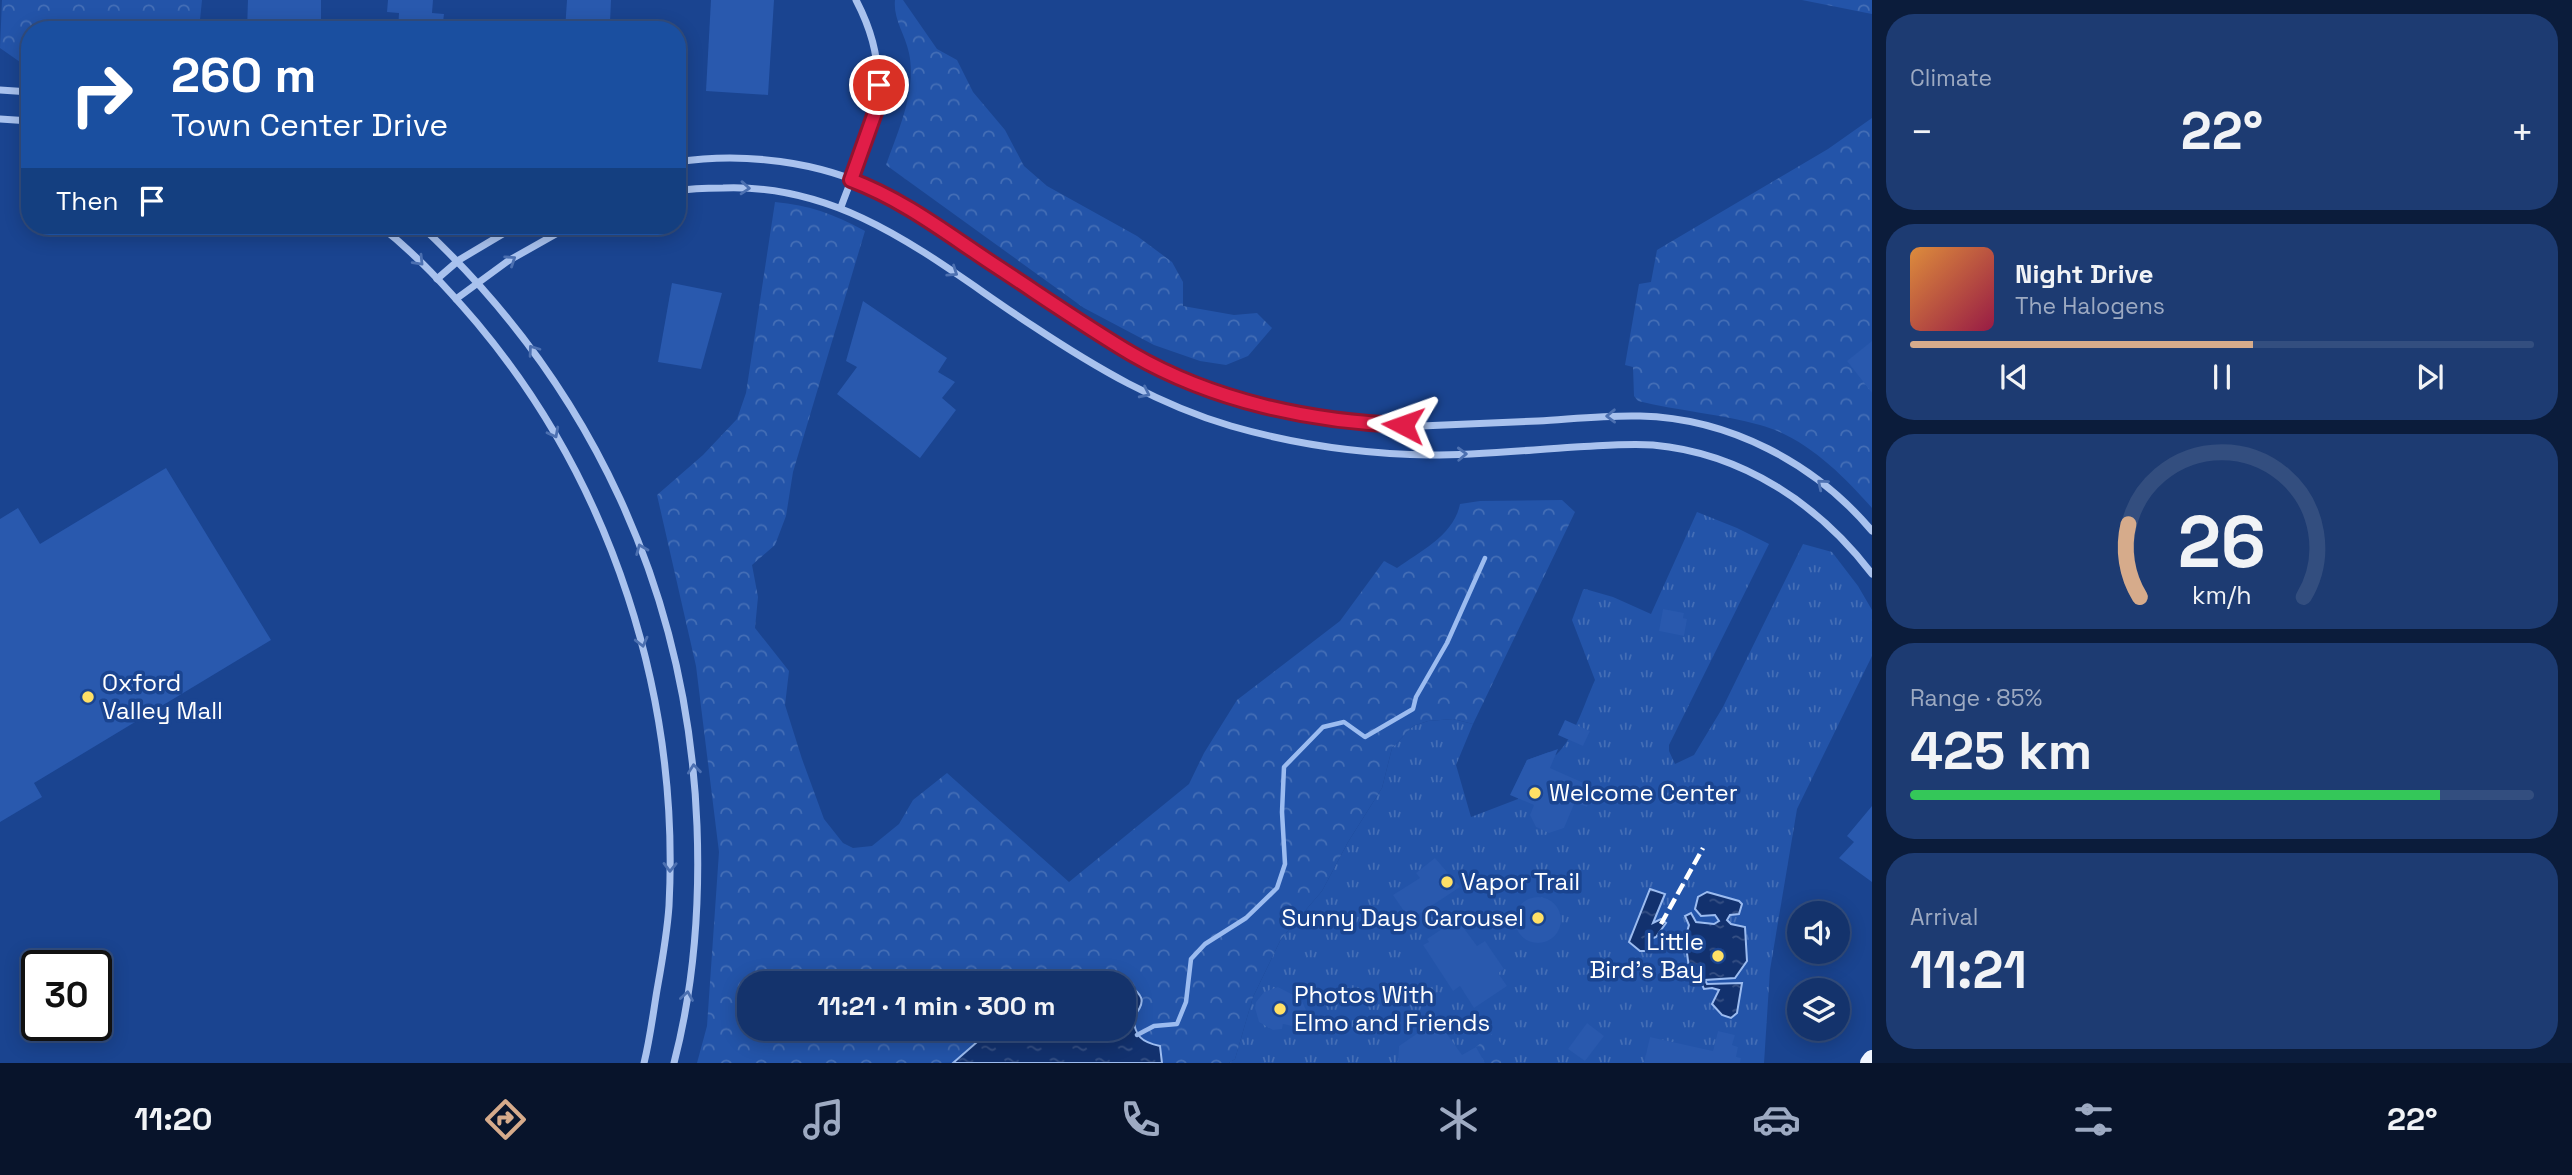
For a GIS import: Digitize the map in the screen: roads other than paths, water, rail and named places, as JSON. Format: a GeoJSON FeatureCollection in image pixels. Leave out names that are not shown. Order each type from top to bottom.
{"type":"FeatureCollection","features":[{"type":"Feature","properties":{"kind":"street"},"geometry":{"type":"LineString","coordinates":[[841,207],[877,107],[879,85],[875,42],[856,0]]}},
{"type":"Feature","properties":{"kind":"street"},"geometry":{"type":"LineString","coordinates":[[0,90],[21,91]]}},
{"type":"Feature","properties":{"kind":"street"},"geometry":{"type":"LineString","coordinates":[[0,119],[21,120]]}},
{"type":"Feature","properties":{"kind":"street"},"geometry":{"type":"LineString","coordinates":[[686,161],[702,158],[753,159],[797,165],[877,190],[922,214],[1134,355],[1205,387],[1294,413],[1386,425],[1421,426],[1639,416],[1697,422],[1735,433],[1771,450],[1813,477],[1852,509],[1872,531]]}},
{"type":"Feature","properties":{"kind":"street"},"geometry":{"type":"LineString","coordinates":[[686,190],[742,187],[816,198],[841,207],[874,222],[918,248],[1096,366],[1144,393],[1191,413],[1253,432],[1360,453],[1432,455],[1631,444],[1665,446],[1722,459],[1751,471],[1818,516],[1838,534],[1872,574]]}},
{"type":"Feature","properties":{"kind":"street"},"geometry":{"type":"LineString","coordinates":[[391,235],[456,299],[525,385],[545,416],[577,475],[620,571],[637,623],[652,681],[667,783],[670,862],[665,941],[644,1063]]}},
{"type":"Feature","properties":{"kind":"street"},"geometry":{"type":"LineString","coordinates":[[431,235],[479,283],[546,369],[594,446],[622,501],[650,570],[674,647],[691,741],[698,858],[692,965],[674,1063]]}},
{"type":"Feature","properties":{"kind":"street"},"geometry":{"type":"LineString","coordinates":[[437,279],[458,260],[501,235]]}},
{"type":"Feature","properties":{"kind":"street"},"geometry":{"type":"LineString","coordinates":[[456,299],[527,250],[554,235]]}},
{"type":"Feature","properties":{"kind":"water"},"geometry":{"type":"Polygon","coordinates":[[[1650,889],[1665,894],[1653,923],[1661,919],[1666,923],[1656,937],[1646,941],[1647,951],[1640,951],[1629,942],[1650,889]]]}},
{"type":"Feature","properties":{"kind":"water","name":"Little Bird's Bay"},"geometry":{"type":"Polygon","coordinates":[[[1707,892],[1742,904],[1739,914],[1730,915],[1727,920],[1731,924],[1745,927],[1747,961],[1735,978],[1705,980],[1707,984],[1742,983],[1737,1013],[1731,1018],[1722,1015],[1712,1004],[1719,990],[1704,989],[1699,978],[1690,975],[1685,939],[1689,925],[1685,916],[1691,913],[1696,922],[1714,924],[1719,921],[1715,915],[1701,916],[1695,909],[1698,897],[1707,892]]]}},
{"type":"Feature","properties":{"kind":"water"},"geometry":{"type":"Polygon","coordinates":[[[1136,991],[1141,998],[1136,1013],[1136,991]]]}},
{"type":"Feature","properties":{"kind":"water"},"geometry":{"type":"Polygon","coordinates":[[[1136,1031],[1144,1040],[1160,1046],[1162,1063],[953,1063],[978,1041],[1136,1041],[1136,1031]]]}},
{"type":"Feature","properties":{"kind":"waterway"},"geometry":{"type":"LineString","coordinates":[[1137,1035],[1154,1026],[1177,1024],[1186,1002],[1191,959],[1205,944],[1246,918],[1277,888],[1285,864],[1282,812],[1284,767],[1323,727],[1344,722],[1365,737],[1413,709],[1416,697],[1447,643],[1485,558]]}},
{"type":"Feature","properties":{"kind":"railway"},"geometry":{"type":"LineString","coordinates":[[1661,924],[1703,848]]}},
{"type":"Feature","properties":{"kind":"place","name":"Oxford Valley Mall"},"geometry":{"type":"Point","coordinates":[88,697]}},
{"type":"Feature","properties":{"kind":"place","name":"Welcome Center"},"geometry":{"type":"Point","coordinates":[1535,793]}},
{"type":"Feature","properties":{"kind":"place","name":"Vapor Trail"},"geometry":{"type":"Point","coordinates":[1447,882]}},
{"type":"Feature","properties":{"kind":"place","name":"Sunny Days Carousel"},"geometry":{"type":"Point","coordinates":[1538,918]}},
{"type":"Feature","properties":{"kind":"place","name":"Little Bird's Bay"},"geometry":{"type":"Point","coordinates":[1718,956]}},
{"type":"Feature","properties":{"kind":"place","name":"Photos With Elmo and Friends"},"geometry":{"type":"Point","coordinates":[1280,1009]}}]}
